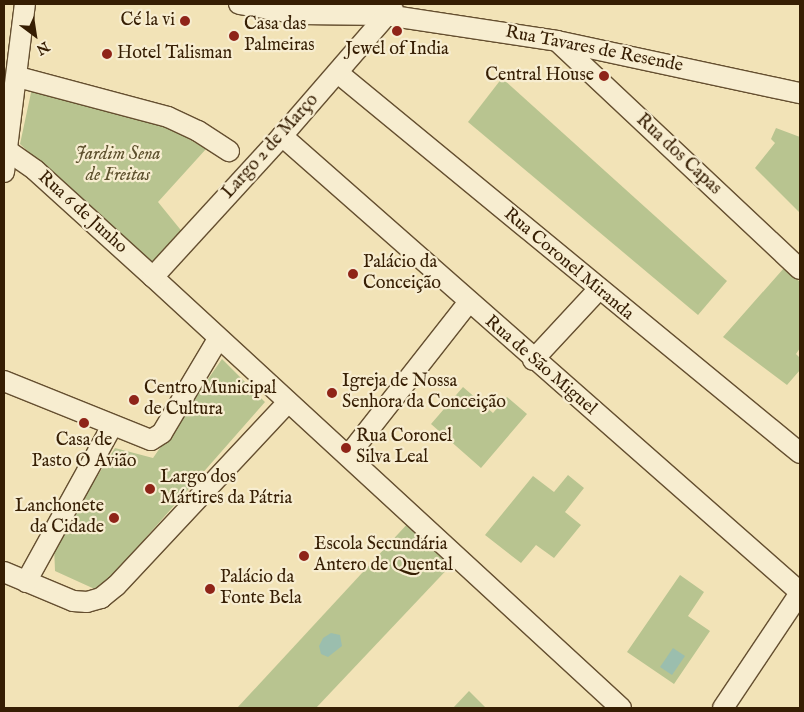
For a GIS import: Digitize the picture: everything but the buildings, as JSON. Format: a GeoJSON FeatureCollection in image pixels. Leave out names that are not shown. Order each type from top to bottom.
{"type":"FeatureCollection","features":[{"type":"Feature","properties":{"kind":"street"},"geometry":{"type":"LineString","coordinates":[[4,172],[18,77],[25,4]]}},
{"type":"Feature","properties":{"kind":"street","name":"Rua Tavares de Resende"},"geometry":{"type":"LineString","coordinates":[[239,4],[300,14],[392,10],[557,41],[800,93]]}},
{"type":"Feature","properties":{"kind":"street","name":"Largo 2 de Março"},"geometry":{"type":"LineString","coordinates":[[153,277],[282,136],[392,10]]}},
{"type":"Feature","properties":{"kind":"street","name":"Rua dos Capas"},"geometry":{"type":"LineString","coordinates":[[557,41],[800,269]]}},
{"type":"Feature","properties":{"kind":"street","name":"Rua Coronel Miranda"},"geometry":{"type":"LineString","coordinates":[[338,73],[598,290],[800,453]]}},
{"type":"Feature","properties":{"kind":"street"},"geometry":{"type":"LineString","coordinates":[[18,77],[168,117],[198,131],[229,151]]}},
{"type":"Feature","properties":{"kind":"street","name":"Rua de São Miguel"},"geometry":{"type":"LineString","coordinates":[[282,136],[533,360],[800,593]]}},
{"type":"Feature","properties":{"kind":"street","name":"Rua 6 de Junho"},"geometry":{"type":"LineString","coordinates":[[8,151],[35,170],[288,402]]}},
{"type":"Feature","properties":{"kind":"street"},"geometry":{"type":"LineString","coordinates":[[533,360],[598,290]]}},
{"type":"Feature","properties":{"kind":"street"},"geometry":{"type":"LineString","coordinates":[[348,456],[468,302]]}},
{"type":"Feature","properties":{"kind":"street"},"geometry":{"type":"LineString","coordinates":[[4,381],[112,426],[151,440],[162,433],[218,339]]}},
{"type":"Feature","properties":{"kind":"street"},"geometry":{"type":"LineString","coordinates":[[4,572],[74,601],[87,602],[101,598],[116,586],[288,402],[621,708]]}},
{"type":"Feature","properties":{"kind":"street"},"geometry":{"type":"LineString","coordinates":[[26,582],[112,426]]}},
{"type":"Feature","properties":{"kind":"street"},"geometry":{"type":"LineString","coordinates":[[723,708],[800,593]]}},
{"type":"Feature","properties":{"kind":"green space"},"geometry":{"type":"Polygon","coordinates":[[[502,78],[727,281],[698,315],[468,122],[502,78]]]}},
{"type":"Feature","properties":{"kind":"green space","name":"Jardim Sena de Freitas"},"geometry":{"type":"Polygon","coordinates":[[[32,88],[160,122],[206,149],[158,202],[184,234],[152,268],[20,144],[32,88]]]}},
{"type":"Feature","properties":{"kind":"green space"},"geometry":{"type":"Polygon","coordinates":[[[776,128],[800,137],[800,213],[755,168],[775,143],[771,139],[776,128]]]}},
{"type":"Feature","properties":{"kind":"green space"},"geometry":{"type":"Polygon","coordinates":[[[784,268],[800,282],[800,348],[796,354],[800,358],[800,370],[787,385],[723,337],[784,268]]]}},
{"type":"Feature","properties":{"kind":"green space"},"geometry":{"type":"Polygon","coordinates":[[[222,359],[265,402],[99,591],[55,571],[54,545],[115,448],[153,458],[222,359]]]}},
{"type":"Feature","properties":{"kind":"green space"},"geometry":{"type":"Polygon","coordinates":[[[463,387],[493,413],[507,397],[527,414],[481,468],[431,424],[463,387]]]}},
{"type":"Feature","properties":{"kind":"green space"},"geometry":{"type":"Polygon","coordinates":[[[568,475],[584,488],[565,512],[581,525],[554,558],[536,545],[521,563],[485,535],[533,476],[554,492],[568,475]]]}},
{"type":"Feature","properties":{"kind":"green space"},"geometry":{"type":"Polygon","coordinates":[[[411,520],[455,561],[316,708],[237,708],[411,520]]]}},
{"type":"Feature","properties":{"kind":"green space"},"geometry":{"type":"Polygon","coordinates":[[[680,575],[704,592],[688,616],[710,631],[674,684],[627,652],[680,575]]]}},
{"type":"Feature","properties":{"kind":"green space"},"geometry":{"type":"Polygon","coordinates":[[[469,691],[486,708],[453,708],[469,691]]]}},
{"type":"Feature","properties":{"kind":"shaded area"},"geometry":{"type":"Polygon","coordinates":[[[331,633],[340,635],[342,646],[328,657],[321,654],[319,646],[323,638],[331,633]]]}},
{"type":"Feature","properties":{"kind":"shaded area"},"geometry":{"type":"Polygon","coordinates":[[[673,648],[685,656],[672,675],[660,667],[673,648]]]}},
{"type":"Feature","properties":{"kind":"place","name":"Cé la vi"},"geometry":{"type":"Point","coordinates":[185,21]}},
{"type":"Feature","properties":{"kind":"place","name":"Jewel of India"},"geometry":{"type":"Point","coordinates":[397,31]}},
{"type":"Feature","properties":{"kind":"place","name":"Casa das Palmeiras"},"geometry":{"type":"Point","coordinates":[234,36]}},
{"type":"Feature","properties":{"kind":"place","name":"Hotel Talisman"},"geometry":{"type":"Point","coordinates":[107,54]}},
{"type":"Feature","properties":{"kind":"place","name":"Central House"},"geometry":{"type":"Point","coordinates":[604,76]}},
{"type":"Feature","properties":{"kind":"place","name":"Palácio da Conceição"},"geometry":{"type":"Point","coordinates":[353,274]}},
{"type":"Feature","properties":{"kind":"place","name":"Igreja de Nossa Senhora da Conceição"},"geometry":{"type":"Point","coordinates":[332,393]}},
{"type":"Feature","properties":{"kind":"place","name":"Centro Municipal de Cultura"},"geometry":{"type":"Point","coordinates":[134,400]}},
{"type":"Feature","properties":{"kind":"place","name":"Casa de Pasto O Avião"},"geometry":{"type":"Point","coordinates":[84,423]}},
{"type":"Feature","properties":{"kind":"place","name":"Rua Coronel Silva Leal"},"geometry":{"type":"Point","coordinates":[346,448]}},
{"type":"Feature","properties":{"kind":"place","name":"Largo dos Mártires da Pátria"},"geometry":{"type":"Point","coordinates":[150,489]}},
{"type":"Feature","properties":{"kind":"place","name":"Lanchonete da Cidade"},"geometry":{"type":"Point","coordinates":[114,518]}},
{"type":"Feature","properties":{"kind":"place","name":"Escola Secundária Antero de Quental"},"geometry":{"type":"Point","coordinates":[304,556]}},
{"type":"Feature","properties":{"kind":"place","name":"Palácio da Fonte Bela"},"geometry":{"type":"Point","coordinates":[210,589]}}]}
